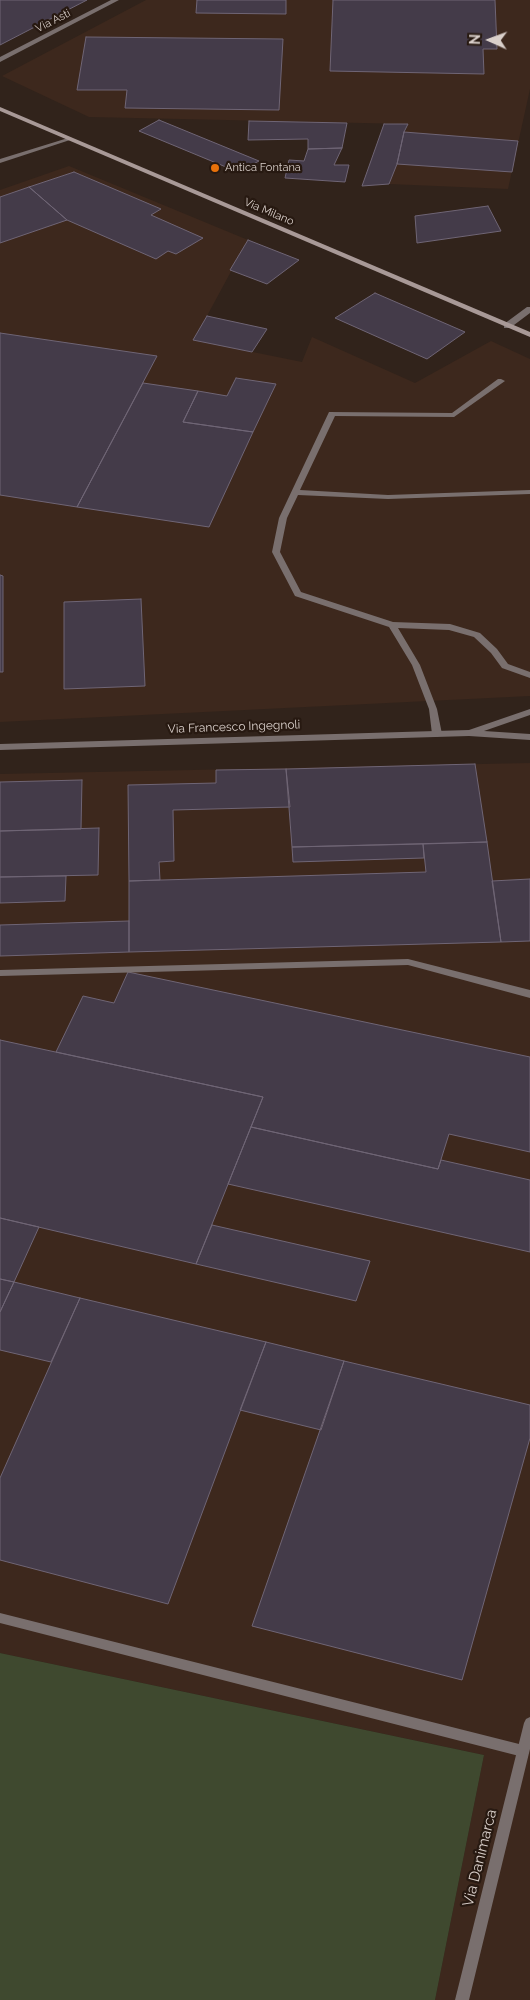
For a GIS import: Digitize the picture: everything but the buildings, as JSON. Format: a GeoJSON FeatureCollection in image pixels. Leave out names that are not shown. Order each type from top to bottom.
{"type":"FeatureCollection","features":[{"type":"Feature","properties":{"kind":"main road","name":"Via Milano"},"geometry":{"type":"LineString","coordinates":[[0,109],[530,335]]}},
{"type":"Feature","properties":{"kind":"street","name":"Via Asti"},"geometry":{"type":"LineString","coordinates":[[0,60],[116,0]]}},
{"type":"Feature","properties":{"kind":"street"},"geometry":{"type":"LineString","coordinates":[[0,161],[70,139]]}},
{"type":"Feature","properties":{"kind":"street"},"geometry":{"type":"LineString","coordinates":[[507,326],[530,309]]}},
{"type":"Feature","properties":{"kind":"street"},"geometry":{"type":"LineString","coordinates":[[502,381],[454,415],[332,414],[283,518],[276,552],[298,594],[392,625],[450,627],[477,635],[494,651],[505,666],[530,675]]}},
{"type":"Feature","properties":{"kind":"street"},"geometry":{"type":"LineString","coordinates":[[296,492],[388,496],[530,492]]}},
{"type":"Feature","properties":{"kind":"street"},"geometry":{"type":"LineString","coordinates":[[392,625],[416,666],[433,708],[437,734]]}},
{"type":"Feature","properties":{"kind":"street","name":"Via Francesco Ingegnoli"},"geometry":{"type":"LineString","coordinates":[[469,734],[530,712]]}},
{"type":"Feature","properties":{"kind":"street","name":"Via Francesco Ingegnoli"},"geometry":{"type":"LineString","coordinates":[[0,746],[437,734],[530,737]]}},
{"type":"Feature","properties":{"kind":"street"},"geometry":{"type":"LineString","coordinates":[[0,973],[408,962],[530,994]]}},
{"type":"Feature","properties":{"kind":"street"},"geometry":{"type":"LineString","coordinates":[[0,1618],[523,1751]]}},
{"type":"Feature","properties":{"kind":"street","name":"Via Danimarca"},"geometry":{"type":"LineString","coordinates":[[462,2000],[530,1723]]}},
{"type":"Feature","properties":{"kind":"shaded area"},"geometry":{"type":"Polygon","coordinates":[[[146,0],[530,0],[530,89],[508,189],[389,184],[408,124],[89,117],[2,76],[146,0]]]}},
{"type":"Feature","properties":{"kind":"shaded area"},"geometry":{"type":"Polygon","coordinates":[[[69,166],[248,240],[194,340],[302,362],[312,337],[415,383],[491,341],[530,359],[530,696],[0,722],[0,190],[69,166]]]}},
{"type":"Feature","properties":{"kind":"shaded area"},"geometry":{"type":"Polygon","coordinates":[[[530,763],[530,2000],[435,2000],[484,1755],[0,1653],[0,774],[530,763]]]}},
{"type":"Feature","properties":{"kind":"green space"},"geometry":{"type":"Polygon","coordinates":[[[0,1653],[484,1755],[435,2000],[0,2000],[0,1653]]]}},
{"type":"Feature","properties":{"kind":"place","name":"Antica Fontana"},"geometry":{"type":"Point","coordinates":[215,168]}}]}
